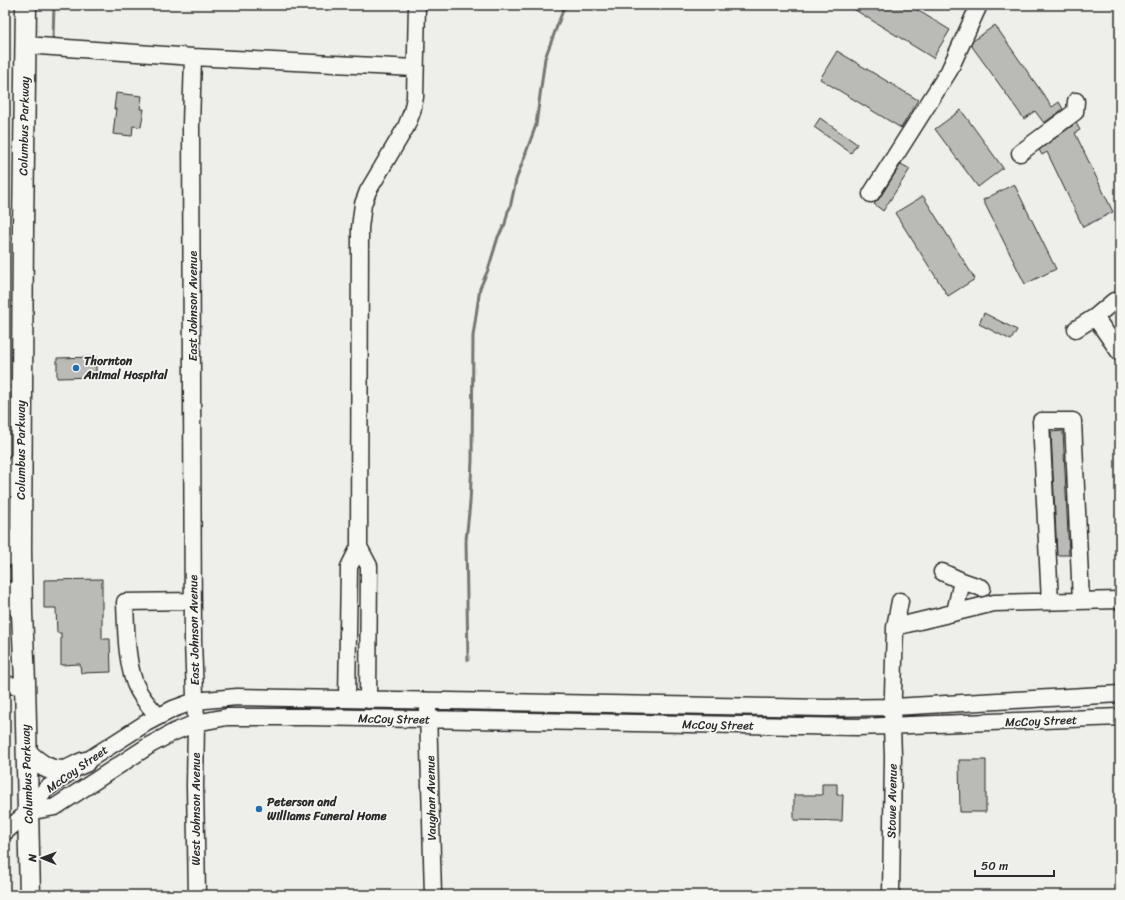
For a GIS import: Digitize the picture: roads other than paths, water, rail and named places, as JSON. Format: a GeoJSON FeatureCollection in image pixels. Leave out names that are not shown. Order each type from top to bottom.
{"type":"FeatureCollection","features":[{"type":"Feature","properties":{"kind":"main road","name":"Columbus Parkway"},"geometry":{"type":"LineString","coordinates":[[26,5],[21,457],[13,554],[22,613],[30,895]]}},
{"type":"Feature","properties":{"kind":"main road"},"geometry":{"type":"LineString","coordinates":[[5,488],[21,457]]}},
{"type":"Feature","properties":{"kind":"main road"},"geometry":{"type":"LineString","coordinates":[[5,591],[22,613]]}},
{"type":"Feature","properties":{"kind":"main road"},"geometry":{"type":"LineString","coordinates":[[27,753],[36,762],[44,767],[56,771],[67,770],[85,762]]}},
{"type":"Feature","properties":{"kind":"street"},"geometry":{"type":"LineString","coordinates":[[347,699],[349,567],[359,547],[360,228],[363,204],[368,191],[406,127],[412,112],[414,97],[417,5]]}},
{"type":"Feature","properties":{"kind":"street"},"geometry":{"type":"LineString","coordinates":[[871,194],[950,71],[979,5]]}},
{"type":"Feature","properties":{"kind":"street"},"geometry":{"type":"LineString","coordinates":[[25,45],[193,57],[415,68]]}},
{"type":"Feature","properties":{"kind":"street","name":"East Johnson Avenue"},"geometry":{"type":"LineString","coordinates":[[193,57],[191,125],[193,601],[196,723]]}},
{"type":"Feature","properties":{"kind":"street"},"geometry":{"type":"LineString","coordinates":[[1020,153],[1075,112],[1076,101]]}},
{"type":"Feature","properties":{"kind":"street"},"geometry":{"type":"LineString","coordinates":[[1076,329],[1095,317],[1114,301]]}},
{"type":"Feature","properties":{"kind":"street"},"geometry":{"type":"LineString","coordinates":[[1095,317],[1120,353]]}},
{"type":"Feature","properties":{"kind":"street"},"geometry":{"type":"LineString","coordinates":[[1050,602],[1041,421],[1073,421],[1081,601]]}},
{"type":"Feature","properties":{"kind":"street"},"geometry":{"type":"LineString","coordinates":[[5,537],[9,538],[13,554]]}},
{"type":"Feature","properties":{"kind":"street"},"geometry":{"type":"LineString","coordinates":[[359,547],[369,566],[368,700]]}},
{"type":"Feature","properties":{"kind":"street"},"geometry":{"type":"LineString","coordinates":[[942,572],[982,588]]}},
{"type":"Feature","properties":{"kind":"street"},"geometry":{"type":"LineString","coordinates":[[955,612],[962,581]]}},
{"type":"Feature","properties":{"kind":"street"},"geometry":{"type":"LineString","coordinates":[[895,627],[994,603],[1120,600]]}},
{"type":"Feature","properties":{"kind":"street"},"geometry":{"type":"LineString","coordinates":[[158,716],[137,689],[131,668],[127,644],[125,602],[193,601]]}},
{"type":"Feature","properties":{"kind":"street","name":"Stowe Avenue"},"geometry":{"type":"LineString","coordinates":[[891,895],[892,727],[894,707],[895,627],[900,601]]}},
{"type":"Feature","properties":{"kind":"street"},"geometry":{"type":"LineString","coordinates":[[5,685],[25,686]]}},
{"type":"Feature","properties":{"kind":"street","name":"McCoy Street"},"geometry":{"type":"LineString","coordinates":[[28,812],[46,789],[85,762],[158,716],[195,701],[236,698],[347,699],[818,708],[894,707],[1120,694]]}},
{"type":"Feature","properties":{"kind":"street","name":"Vaughan Avenue"},"geometry":{"type":"LineString","coordinates":[[428,700],[432,895]]}},
{"type":"Feature","properties":{"kind":"street","name":"McCoy Street"},"geometry":{"type":"LineString","coordinates":[[28,812],[55,807],[150,745],[174,732],[196,723],[227,717],[892,727],[1120,717]]}},
{"type":"Feature","properties":{"kind":"street","name":"West Johnson Avenue"},"geometry":{"type":"LineString","coordinates":[[196,723],[194,786],[197,895]]}},
{"type":"Feature","properties":{"kind":"street"},"geometry":{"type":"LineString","coordinates":[[5,832],[28,812]]}},
{"type":"Feature","properties":{"kind":"waterway"},"geometry":{"type":"LineString","coordinates":[[53,38],[54,5]]}},
{"type":"Feature","properties":{"kind":"waterway"},"geometry":{"type":"LineString","coordinates":[[468,660],[466,540],[470,503],[472,460],[473,336],[480,288],[488,270],[498,237],[505,224],[516,180],[536,125],[545,58],[565,5]]}},
{"type":"Feature","properties":{"kind":"place","name":"Thornton Animal Hospital"},"geometry":{"type":"Point","coordinates":[76,368]}},
{"type":"Feature","properties":{"kind":"place","name":"Peterson and Williams Funeral Home"},"geometry":{"type":"Point","coordinates":[259,809]}}]}
